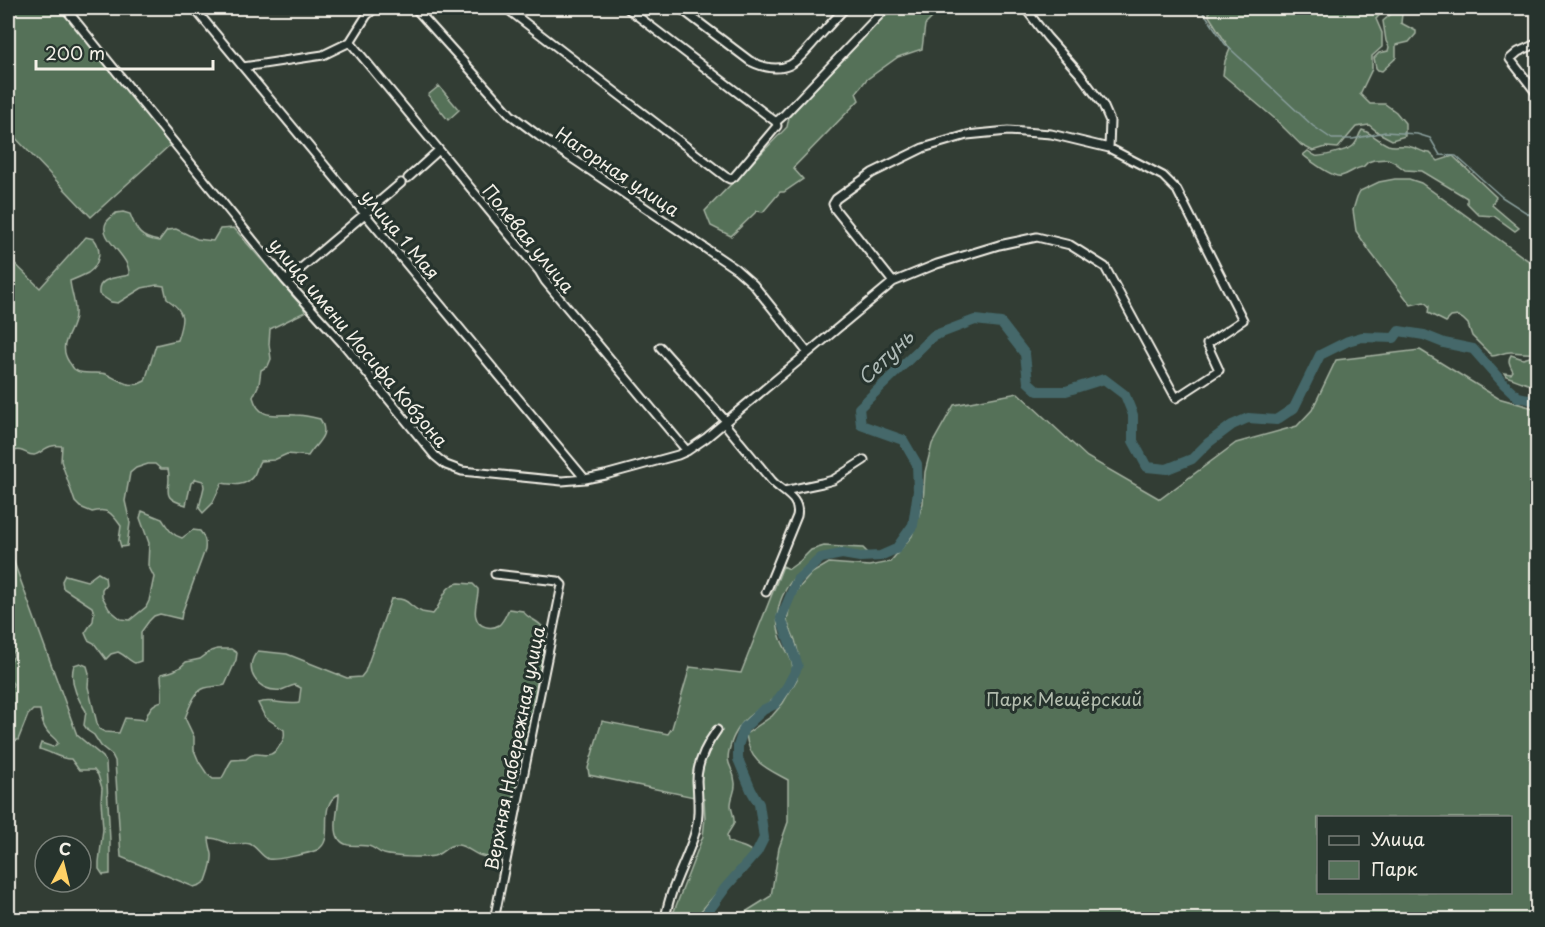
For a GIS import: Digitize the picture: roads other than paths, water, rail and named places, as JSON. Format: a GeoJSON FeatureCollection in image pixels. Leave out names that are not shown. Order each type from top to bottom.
{"type":"FeatureCollection","features":[{"type":"Feature","properties":{"kind":"street","name":"улица имени Иосифа Кобзона"},"geometry":{"type":"LineString","coordinates":[[67,8],[286,281],[345,346],[435,456],[446,465],[462,471],[550,481],[585,479],[687,451],[706,438],[893,282],[937,264],[999,244],[1037,237],[1070,245],[1105,267],[1176,398],[1219,370],[1207,344],[1244,320],[1177,190],[1163,176],[1108,148]]}},
{"type":"Feature","properties":{"kind":"street","name":"улица 1 Мая"},"geometry":{"type":"LineString","coordinates":[[194,8],[585,479]]}},
{"type":"Feature","properties":{"kind":"street"},"geometry":{"type":"LineString","coordinates":[[243,67],[323,55],[350,42],[367,15],[375,8]]}},
{"type":"Feature","properties":{"kind":"street","name":"Нагорная улица"},"geometry":{"type":"LineString","coordinates":[[415,8],[511,115],[736,269],[753,284],[808,353]]}},
{"type":"Feature","properties":{"kind":"street"},"geometry":{"type":"LineString","coordinates":[[506,8],[730,179],[777,126],[776,122],[886,8]]}},
{"type":"Feature","properties":{"kind":"street"},"geometry":{"type":"LineString","coordinates":[[627,8],[776,122]]}},
{"type":"Feature","properties":{"kind":"street"},"geometry":{"type":"LineString","coordinates":[[680,8],[750,61],[759,66],[779,68],[791,64],[801,56],[845,8]]}},
{"type":"Feature","properties":{"kind":"street"},"geometry":{"type":"LineString","coordinates":[[893,282],[832,204],[872,173],[922,148],[968,135],[1008,131],[1051,134],[1108,148],[1110,122],[1104,105],[1025,8]]}},
{"type":"Feature","properties":{"kind":"street","name":"Полевая улица"},"geometry":{"type":"LineString","coordinates":[[350,42],[539,271],[544,281],[687,451]]}},
{"type":"Feature","properties":{"kind":"street"},"geometry":{"type":"LineString","coordinates":[[1538,43],[1518,52],[1510,59],[1538,95]]}},
{"type":"Feature","properties":{"kind":"street"},"geometry":{"type":"LineString","coordinates":[[286,281],[366,215],[439,150]]}},
{"type":"Feature","properties":{"kind":"street"},"geometry":{"type":"LineString","coordinates":[[660,346],[772,481],[795,501],[798,511],[766,592]]}},
{"type":"Feature","properties":{"kind":"street"},"geometry":{"type":"LineString","coordinates":[[784,491],[833,480],[864,460]]}},
{"type":"Feature","properties":{"kind":"street","name":"Верхняя Набережная улица"},"geometry":{"type":"LineString","coordinates":[[494,920],[562,587],[558,581],[495,574]]}},
{"type":"Feature","properties":{"kind":"street"},"geometry":{"type":"LineString","coordinates":[[665,920],[668,903],[696,828],[699,793],[697,780],[700,760],[717,730]]}},
{"type":"Feature","properties":{"kind":"street"},"geometry":{"type":"LineString","coordinates":[[8,917],[12,920]]}},
{"type":"Feature","properties":{"kind":"waterway"},"geometry":{"type":"LineString","coordinates":[[1199,8],[1225,44],[1313,126],[1332,139],[1353,139],[1385,132],[1417,134],[1430,138],[1440,155],[1456,156],[1502,197],[1538,220]]}},
{"type":"Feature","properties":{"kind":"waterway","name":"Сетунь"},"geometry":{"type":"LineString","coordinates":[[702,920],[726,887],[757,852],[764,838],[759,804],[738,759],[738,746],[744,728],[763,710],[775,704],[798,666],[781,618],[797,580],[821,558],[842,554],[860,557],[880,556],[896,549],[913,525],[918,491],[917,464],[903,440],[861,425],[859,408],[933,336],[975,320],[1001,323],[1025,354],[1028,382],[1038,391],[1066,391],[1104,379],[1125,395],[1133,415],[1133,441],[1147,467],[1167,469],[1192,459],[1208,443],[1232,425],[1248,418],[1276,420],[1294,408],[1320,355],[1348,341],[1362,337],[1394,338],[1399,331],[1424,335],[1444,343],[1473,349],[1518,397],[1538,401]]}},
{"type":"Feature","properties":{"kind":"park label","name":"Парк Мещёрский"},"geometry":{"type":"Point","coordinates":[1064,698]}}]}
